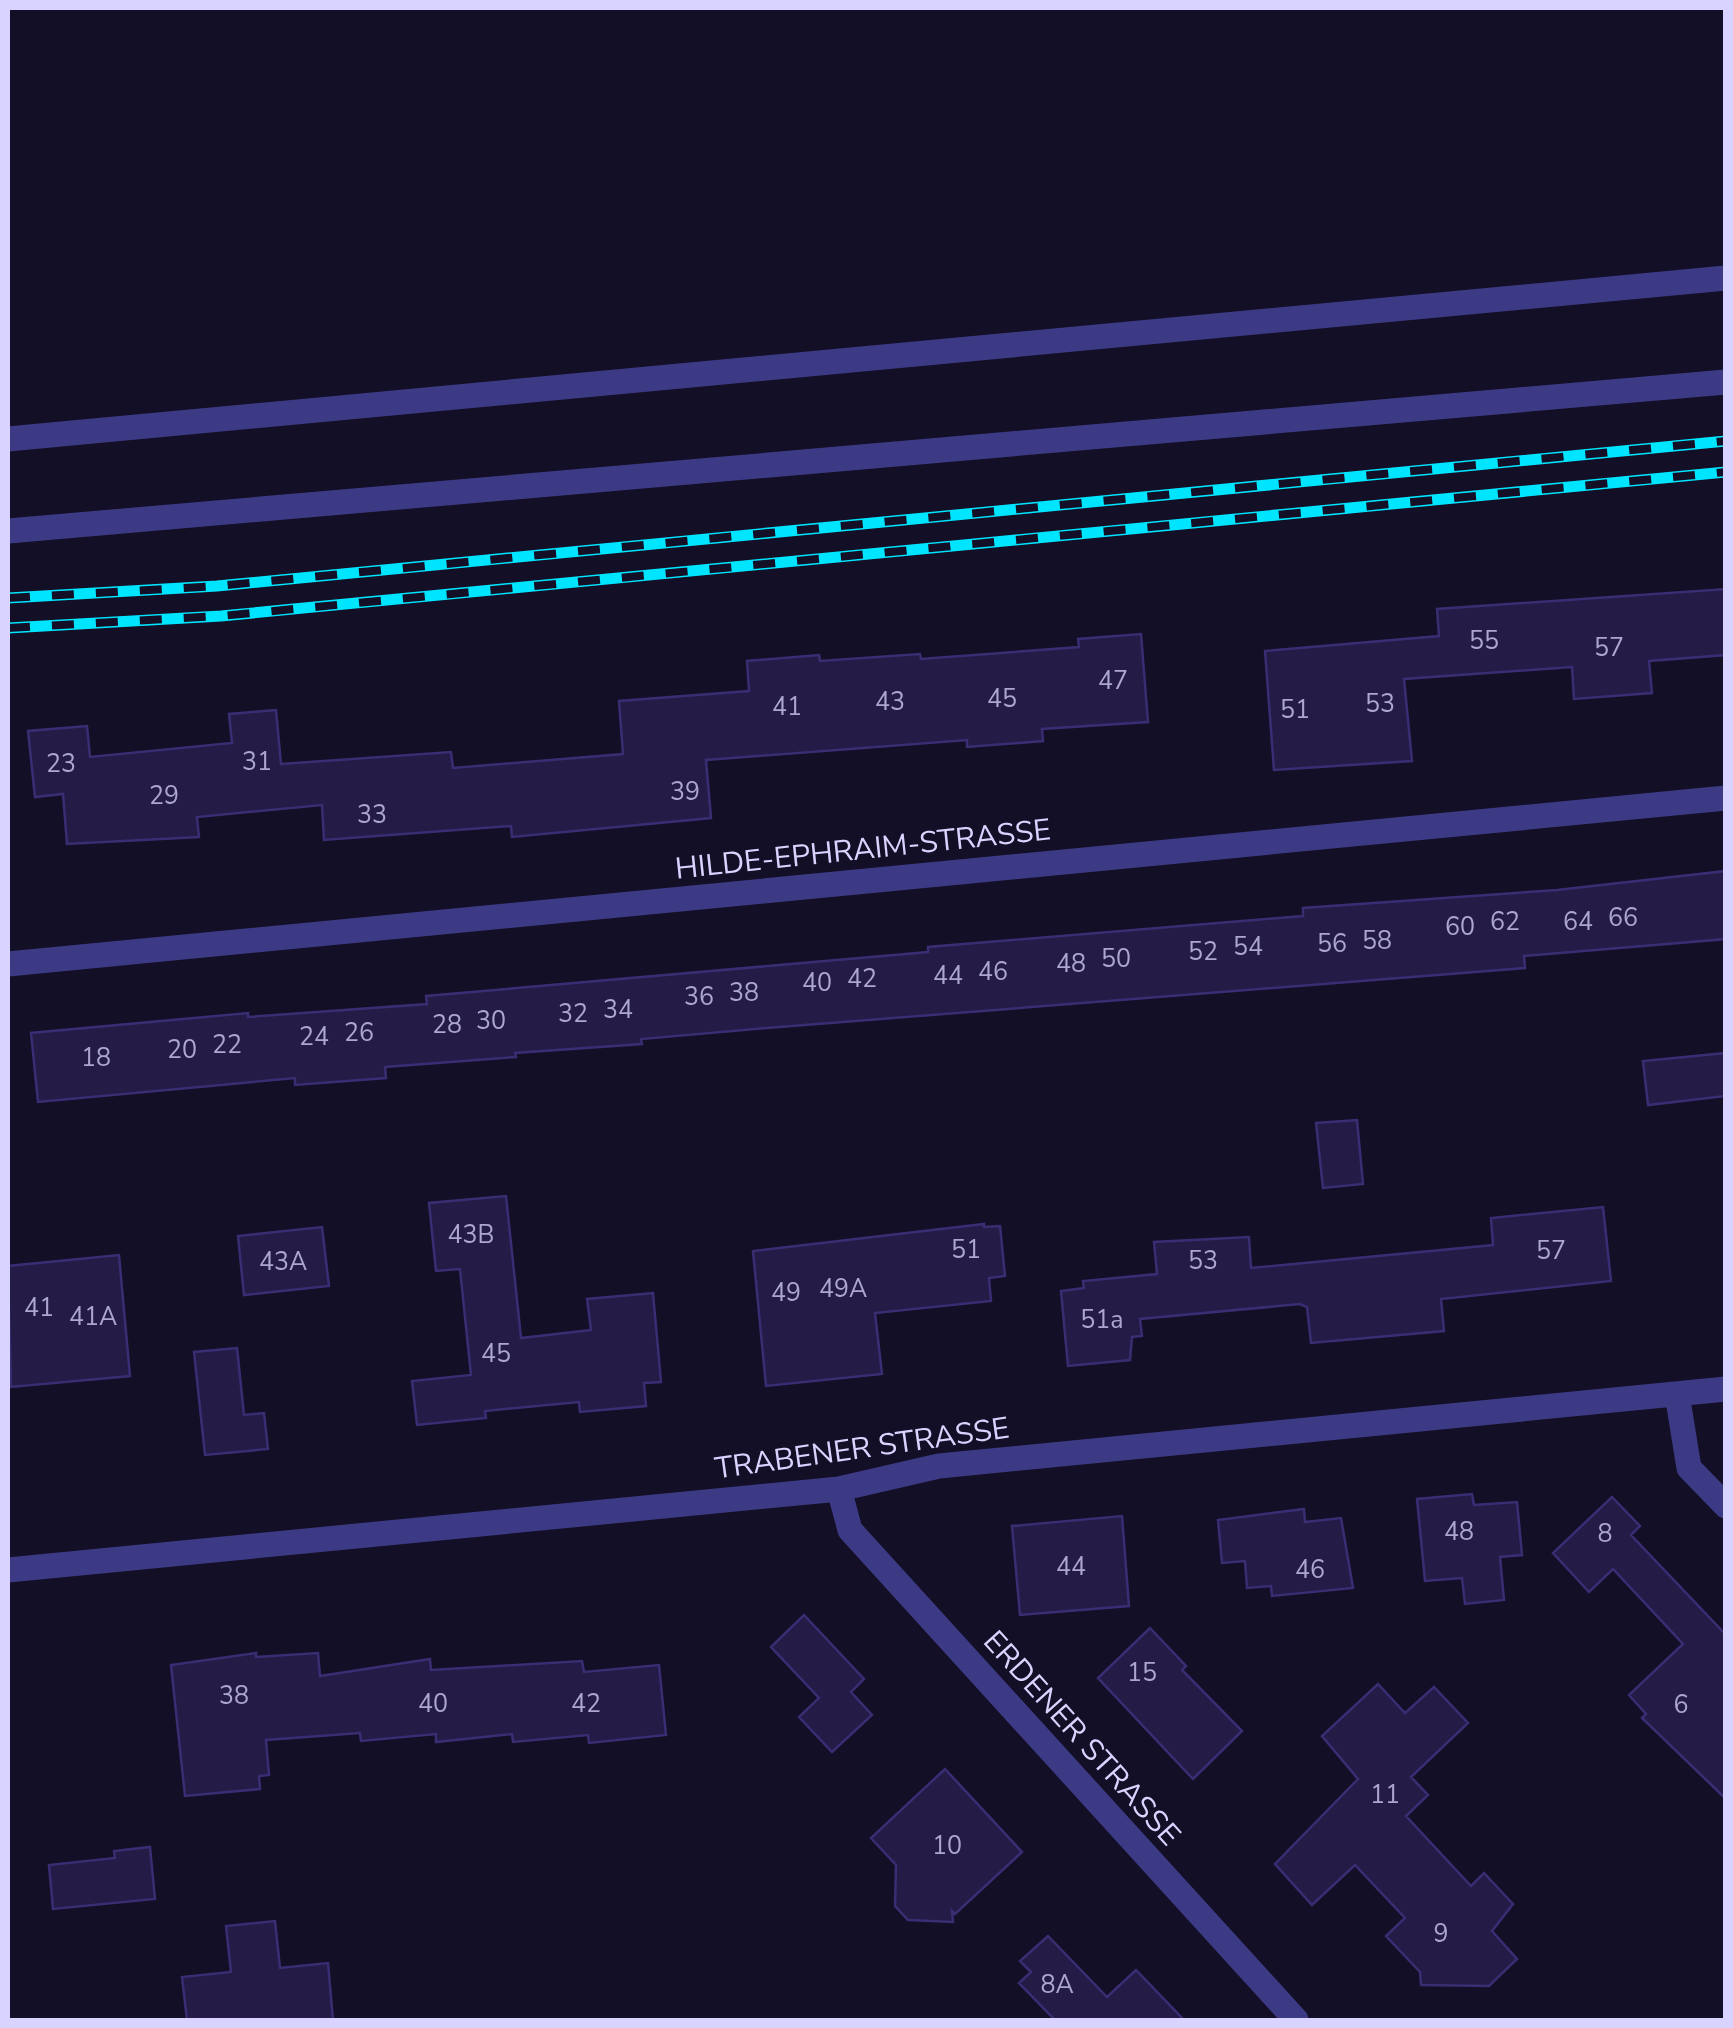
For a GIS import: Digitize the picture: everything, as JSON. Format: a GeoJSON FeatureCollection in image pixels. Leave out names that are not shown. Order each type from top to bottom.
{"type":"FeatureCollection","features":[{"type":"Feature","properties":{"kind":"street"},"geometry":{"type":"LineString","coordinates":[[8,439],[1726,278]]}},
{"type":"Feature","properties":{"kind":"street"},"geometry":{"type":"LineString","coordinates":[[8,531],[1726,382]]}},
{"type":"Feature","properties":{"kind":"street","name":"HILDE-EPHRAIM-STRASSE"},"geometry":{"type":"LineString","coordinates":[[8,964],[1726,798]]}},
{"type":"Feature","properties":{"kind":"street","name":"TRABENER STRASSE"},"geometry":{"type":"LineString","coordinates":[[8,1570],[839,1489],[939,1466],[1726,1390]]}},
{"type":"Feature","properties":{"kind":"street"},"geometry":{"type":"LineString","coordinates":[[1677,1394],[1689,1468],[1726,1506]]}},
{"type":"Feature","properties":{"kind":"street","name":"ERDENER STRASSE"},"geometry":{"type":"LineString","coordinates":[[839,1489],[850,1530],[1296,2020]]}},
{"type":"Feature","properties":{"kind":"building"},"geometry":{"type":"Polygon","coordinates":[[[1726,589],[1726,655],[1649,661],[1652,693],[1574,699],[1572,667],[1404,679],[1412,761],[1274,770],[1265,651],[1439,636],[1437,609],[1726,589]]]}},
{"type":"Feature","properties":{"kind":"building"},"geometry":{"type":"Polygon","coordinates":[[[1141,634],[1148,722],[1042,729],[1043,741],[967,747],[967,740],[706,760],[711,818],[512,837],[511,826],[324,840],[322,805],[197,817],[199,837],[67,844],[63,794],[35,797],[28,731],[87,726],[90,757],[232,743],[229,714],[276,710],[281,764],[451,752],[453,768],[623,754],[619,701],[749,691],[747,661],[819,655],[820,661],[920,654],[921,659],[1079,647],[1078,639],[1141,634]]]}},
{"type":"Feature","properties":{"kind":"building"},"geometry":{"type":"Polygon","coordinates":[[[1726,871],[1726,939],[1524,956],[1525,968],[641,1039],[642,1044],[385,1067],[386,1078],[295,1085],[295,1078],[38,1102],[31,1033],[248,1013],[248,1017],[427,1004],[426,996],[928,952],[928,947],[1303,916],[1303,908],[1557,890],[1726,871]]]}},
{"type":"Feature","properties":{"kind":"building"},"geometry":{"type":"Polygon","coordinates":[[[1726,1053],[1726,1096],[1648,1105],[1643,1061],[1726,1053]]]}},
{"type":"Feature","properties":{"kind":"building"},"geometry":{"type":"Polygon","coordinates":[[[1357,1120],[1363,1184],[1323,1188],[1316,1123],[1357,1120]]]}},
{"type":"Feature","properties":{"kind":"building"},"geometry":{"type":"Polygon","coordinates":[[[506,1196],[521,1338],[591,1330],[587,1299],[653,1293],[661,1382],[644,1383],[646,1406],[580,1412],[579,1402],[485,1411],[486,1418],[417,1425],[412,1381],[471,1375],[460,1269],[436,1271],[429,1203],[506,1196]]]}},
{"type":"Feature","properties":{"kind":"building"},"geometry":{"type":"Polygon","coordinates":[[[1603,1207],[1611,1281],[1441,1299],[1444,1331],[1311,1343],[1307,1307],[1300,1304],[1140,1319],[1142,1336],[1132,1337],[1130,1360],[1068,1366],[1061,1291],[1084,1288],[1083,1281],[1157,1274],[1154,1242],[1249,1237],[1251,1268],[1493,1245],[1491,1218],[1603,1207]]]}},
{"type":"Feature","properties":{"kind":"building"},"geometry":{"type":"Polygon","coordinates":[[[984,1224],[1000,1226],[1005,1276],[989,1278],[991,1301],[875,1313],[882,1374],[766,1386],[753,1251],[984,1224]]]}},
{"type":"Feature","properties":{"kind":"building"},"geometry":{"type":"Polygon","coordinates":[[[322,1227],[329,1286],[244,1295],[238,1236],[322,1227]]]}},
{"type":"Feature","properties":{"kind":"building"},"geometry":{"type":"Polygon","coordinates":[[[119,1255],[130,1376],[11,1387],[8,1266],[119,1255]]]}},
{"type":"Feature","properties":{"kind":"building"},"geometry":{"type":"Polygon","coordinates":[[[237,1348],[244,1415],[264,1413],[268,1449],[205,1455],[194,1352],[237,1348]]]}},
{"type":"Feature","properties":{"kind":"building"},"geometry":{"type":"Polygon","coordinates":[[[1472,1494],[1474,1505],[1517,1502],[1522,1555],[1500,1557],[1504,1600],[1465,1604],[1462,1578],[1425,1581],[1417,1499],[1472,1494]]]}},
{"type":"Feature","properties":{"kind":"building"},"geometry":{"type":"Polygon","coordinates":[[[1612,1497],[1640,1526],[1631,1535],[1726,1635],[1726,1799],[1642,1718],[1646,1714],[1629,1695],[1683,1644],[1613,1569],[1589,1592],[1553,1553],[1612,1497]]]}},
{"type":"Feature","properties":{"kind":"building"},"geometry":{"type":"Polygon","coordinates":[[[1304,1509],[1305,1522],[1341,1518],[1353,1588],[1272,1596],[1271,1586],[1247,1588],[1245,1561],[1222,1563],[1218,1520],[1304,1509]]]}},
{"type":"Feature","properties":{"kind":"building"},"geometry":{"type":"Polygon","coordinates":[[[1122,1516],[1129,1606],[1020,1615],[1012,1526],[1122,1516]]]}},
{"type":"Feature","properties":{"kind":"building"},"geometry":{"type":"Polygon","coordinates":[[[804,1615],[864,1679],[851,1692],[872,1715],[832,1752],[799,1717],[819,1698],[771,1647],[804,1615]]]}},
{"type":"Feature","properties":{"kind":"building"},"geometry":{"type":"Polygon","coordinates":[[[1150,1628],[1186,1666],[1182,1670],[1242,1731],[1193,1779],[1098,1678],[1150,1628]]]}},
{"type":"Feature","properties":{"kind":"building"},"geometry":{"type":"Polygon","coordinates":[[[256,1653],[256,1657],[318,1653],[320,1676],[430,1659],[431,1670],[582,1661],[584,1672],[659,1665],[666,1735],[589,1743],[588,1735],[513,1742],[512,1734],[436,1742],[436,1734],[361,1741],[360,1733],[266,1740],[269,1775],[259,1776],[260,1789],[185,1796],[171,1665],[256,1653]]]}},
{"type":"Feature","properties":{"kind":"building"},"geometry":{"type":"Polygon","coordinates":[[[1378,1684],[1405,1713],[1434,1687],[1468,1723],[1411,1777],[1428,1795],[1406,1816],[1471,1886],[1484,1873],[1513,1904],[1492,1931],[1517,1959],[1489,1986],[1421,1985],[1420,1972],[1386,1936],[1405,1918],[1355,1865],[1312,1905],[1275,1864],[1358,1779],[1322,1736],[1378,1684]]]}},
{"type":"Feature","properties":{"kind":"building"},"geometry":{"type":"Polygon","coordinates":[[[945,1769],[1022,1852],[955,1914],[952,1911],[953,1922],[908,1920],[895,1906],[896,1865],[871,1838],[945,1769]]]}},
{"type":"Feature","properties":{"kind":"building"},"geometry":{"type":"Polygon","coordinates":[[[150,1847],[155,1899],[53,1909],[49,1865],[115,1858],[114,1851],[150,1847]]]}},
{"type":"Feature","properties":{"kind":"building"},"geometry":{"type":"Polygon","coordinates":[[[275,1921],[280,1968],[328,1963],[333,2020],[187,2020],[182,1977],[231,1972],[226,1926],[275,1921]]]}},
{"type":"Feature","properties":{"kind":"building"},"geometry":{"type":"Polygon","coordinates":[[[1048,1936],[1107,1997],[1136,1970],[1184,2020],[1055,2020],[1019,1983],[1031,1972],[1020,1961],[1048,1936]]]}},
{"type":"Feature","properties":{"kind":"railway"},"geometry":{"type":"LineString","coordinates":[[8,598],[217,586],[1726,441]]}},
{"type":"Feature","properties":{"kind":"railway"},"geometry":{"type":"LineString","coordinates":[[8,628],[221,616],[1726,472]]}}]}
